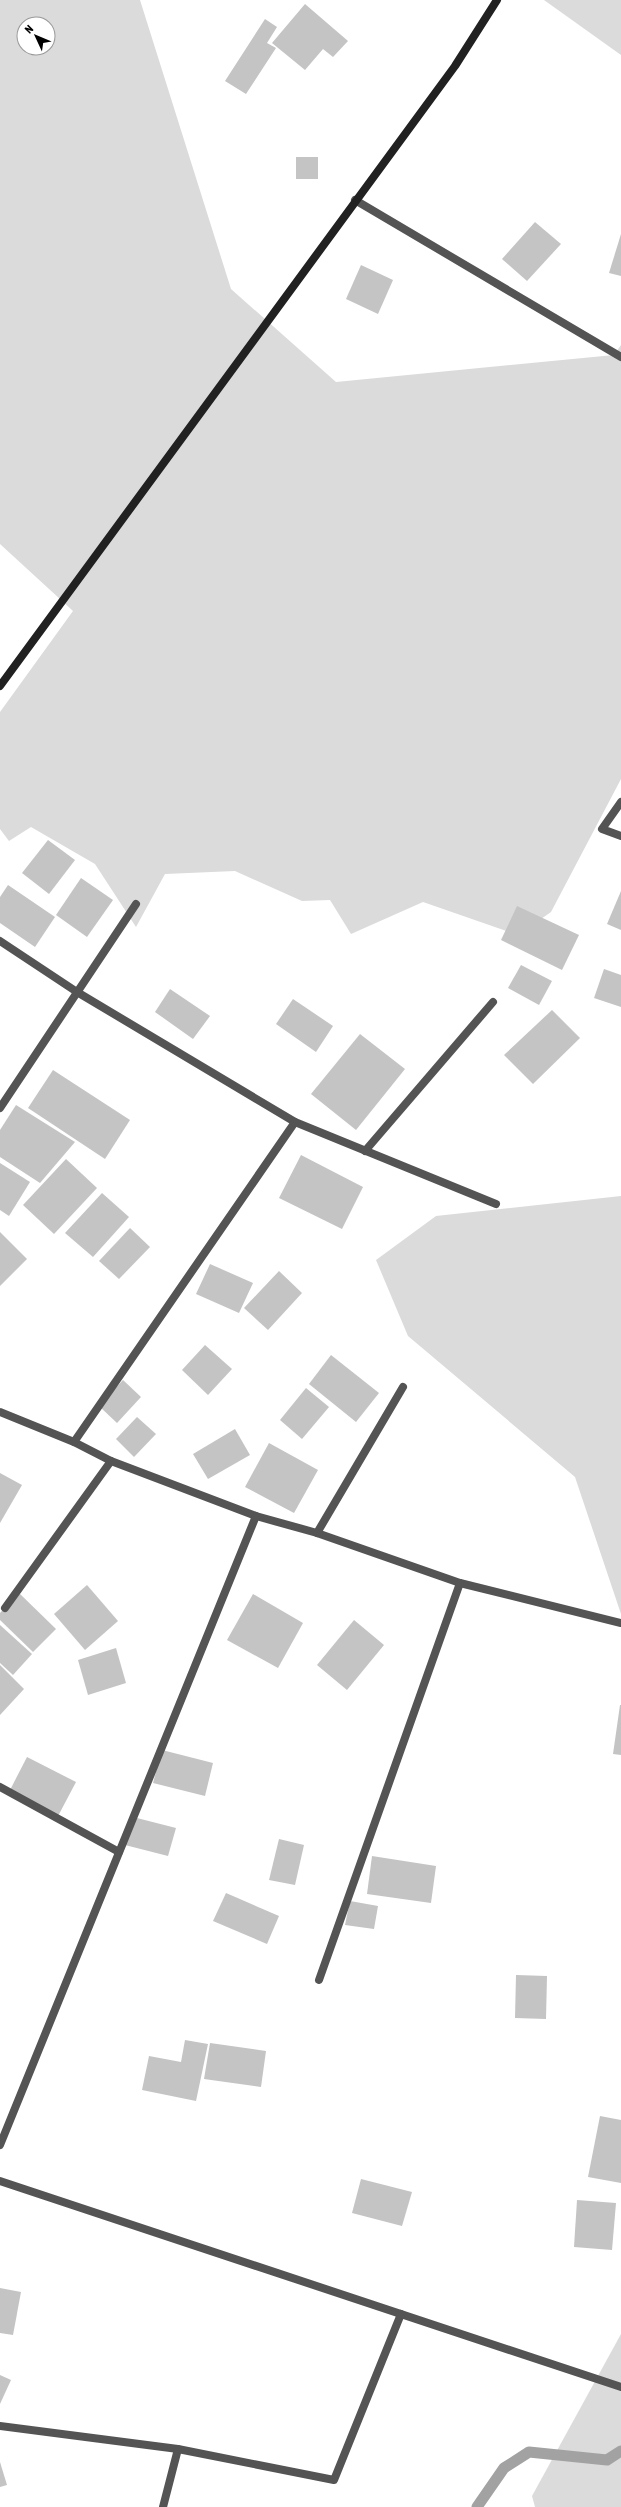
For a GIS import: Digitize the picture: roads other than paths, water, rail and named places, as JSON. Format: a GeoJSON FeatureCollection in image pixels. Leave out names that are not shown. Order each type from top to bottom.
{"type":"FeatureCollection","features":[{"type":"Feature","properties":{"kind":"street"},"geometry":{"type":"LineString","coordinates":[[0,686],[355,200],[455,66],[497,0]]}},
{"type":"Feature","properties":{"kind":"street"},"geometry":{"type":"LineString","coordinates":[[355,200],[621,357]]}},
{"type":"Feature","properties":{"kind":"street"},"geometry":{"type":"LineString","coordinates":[[621,802],[602,829],[621,836]]}},
{"type":"Feature","properties":{"kind":"street"},"geometry":{"type":"LineString","coordinates":[[0,1108],[136,904]]}},
{"type":"Feature","properties":{"kind":"street"},"geometry":{"type":"LineString","coordinates":[[0,941],[77,992],[295,1122],[496,1204]]}},
{"type":"Feature","properties":{"kind":"street"},"geometry":{"type":"LineString","coordinates":[[365,1151],[493,1002]]}},
{"type":"Feature","properties":{"kind":"street"},"geometry":{"type":"LineString","coordinates":[[74,1442],[295,1122]]}},
{"type":"Feature","properties":{"kind":"street"},"geometry":{"type":"LineString","coordinates":[[317,1533],[403,1387]]}},
{"type":"Feature","properties":{"kind":"street"},"geometry":{"type":"LineString","coordinates":[[0,1412],[74,1442],[111,1461],[256,1516],[317,1533],[460,1583],[621,1623]]}},
{"type":"Feature","properties":{"kind":"street"},"geometry":{"type":"LineString","coordinates":[[5,1608],[111,1461]]}},
{"type":"Feature","properties":{"kind":"street"},"geometry":{"type":"LineString","coordinates":[[0,2146],[256,1516]]}},
{"type":"Feature","properties":{"kind":"street"},"geometry":{"type":"LineString","coordinates":[[319,1980],[460,1583]]}},
{"type":"Feature","properties":{"kind":"street"},"geometry":{"type":"LineString","coordinates":[[0,1787],[119,1852]]}},
{"type":"Feature","properties":{"kind":"street"},"geometry":{"type":"LineString","coordinates":[[0,2181],[621,2388]]}},
{"type":"Feature","properties":{"kind":"street"},"geometry":{"type":"LineString","coordinates":[[0,2426],[178,2449],[334,2480],[401,2314]]}},
{"type":"Feature","properties":{"kind":"street"},"geometry":{"type":"LineString","coordinates":[[163,2507],[178,2449]]}},
{"type":"Feature","properties":{"kind":"waterway"},"geometry":{"type":"LineString","coordinates":[[477,2507],[504,2468],[529,2452],[607,2460],[621,2451]]}}]}
